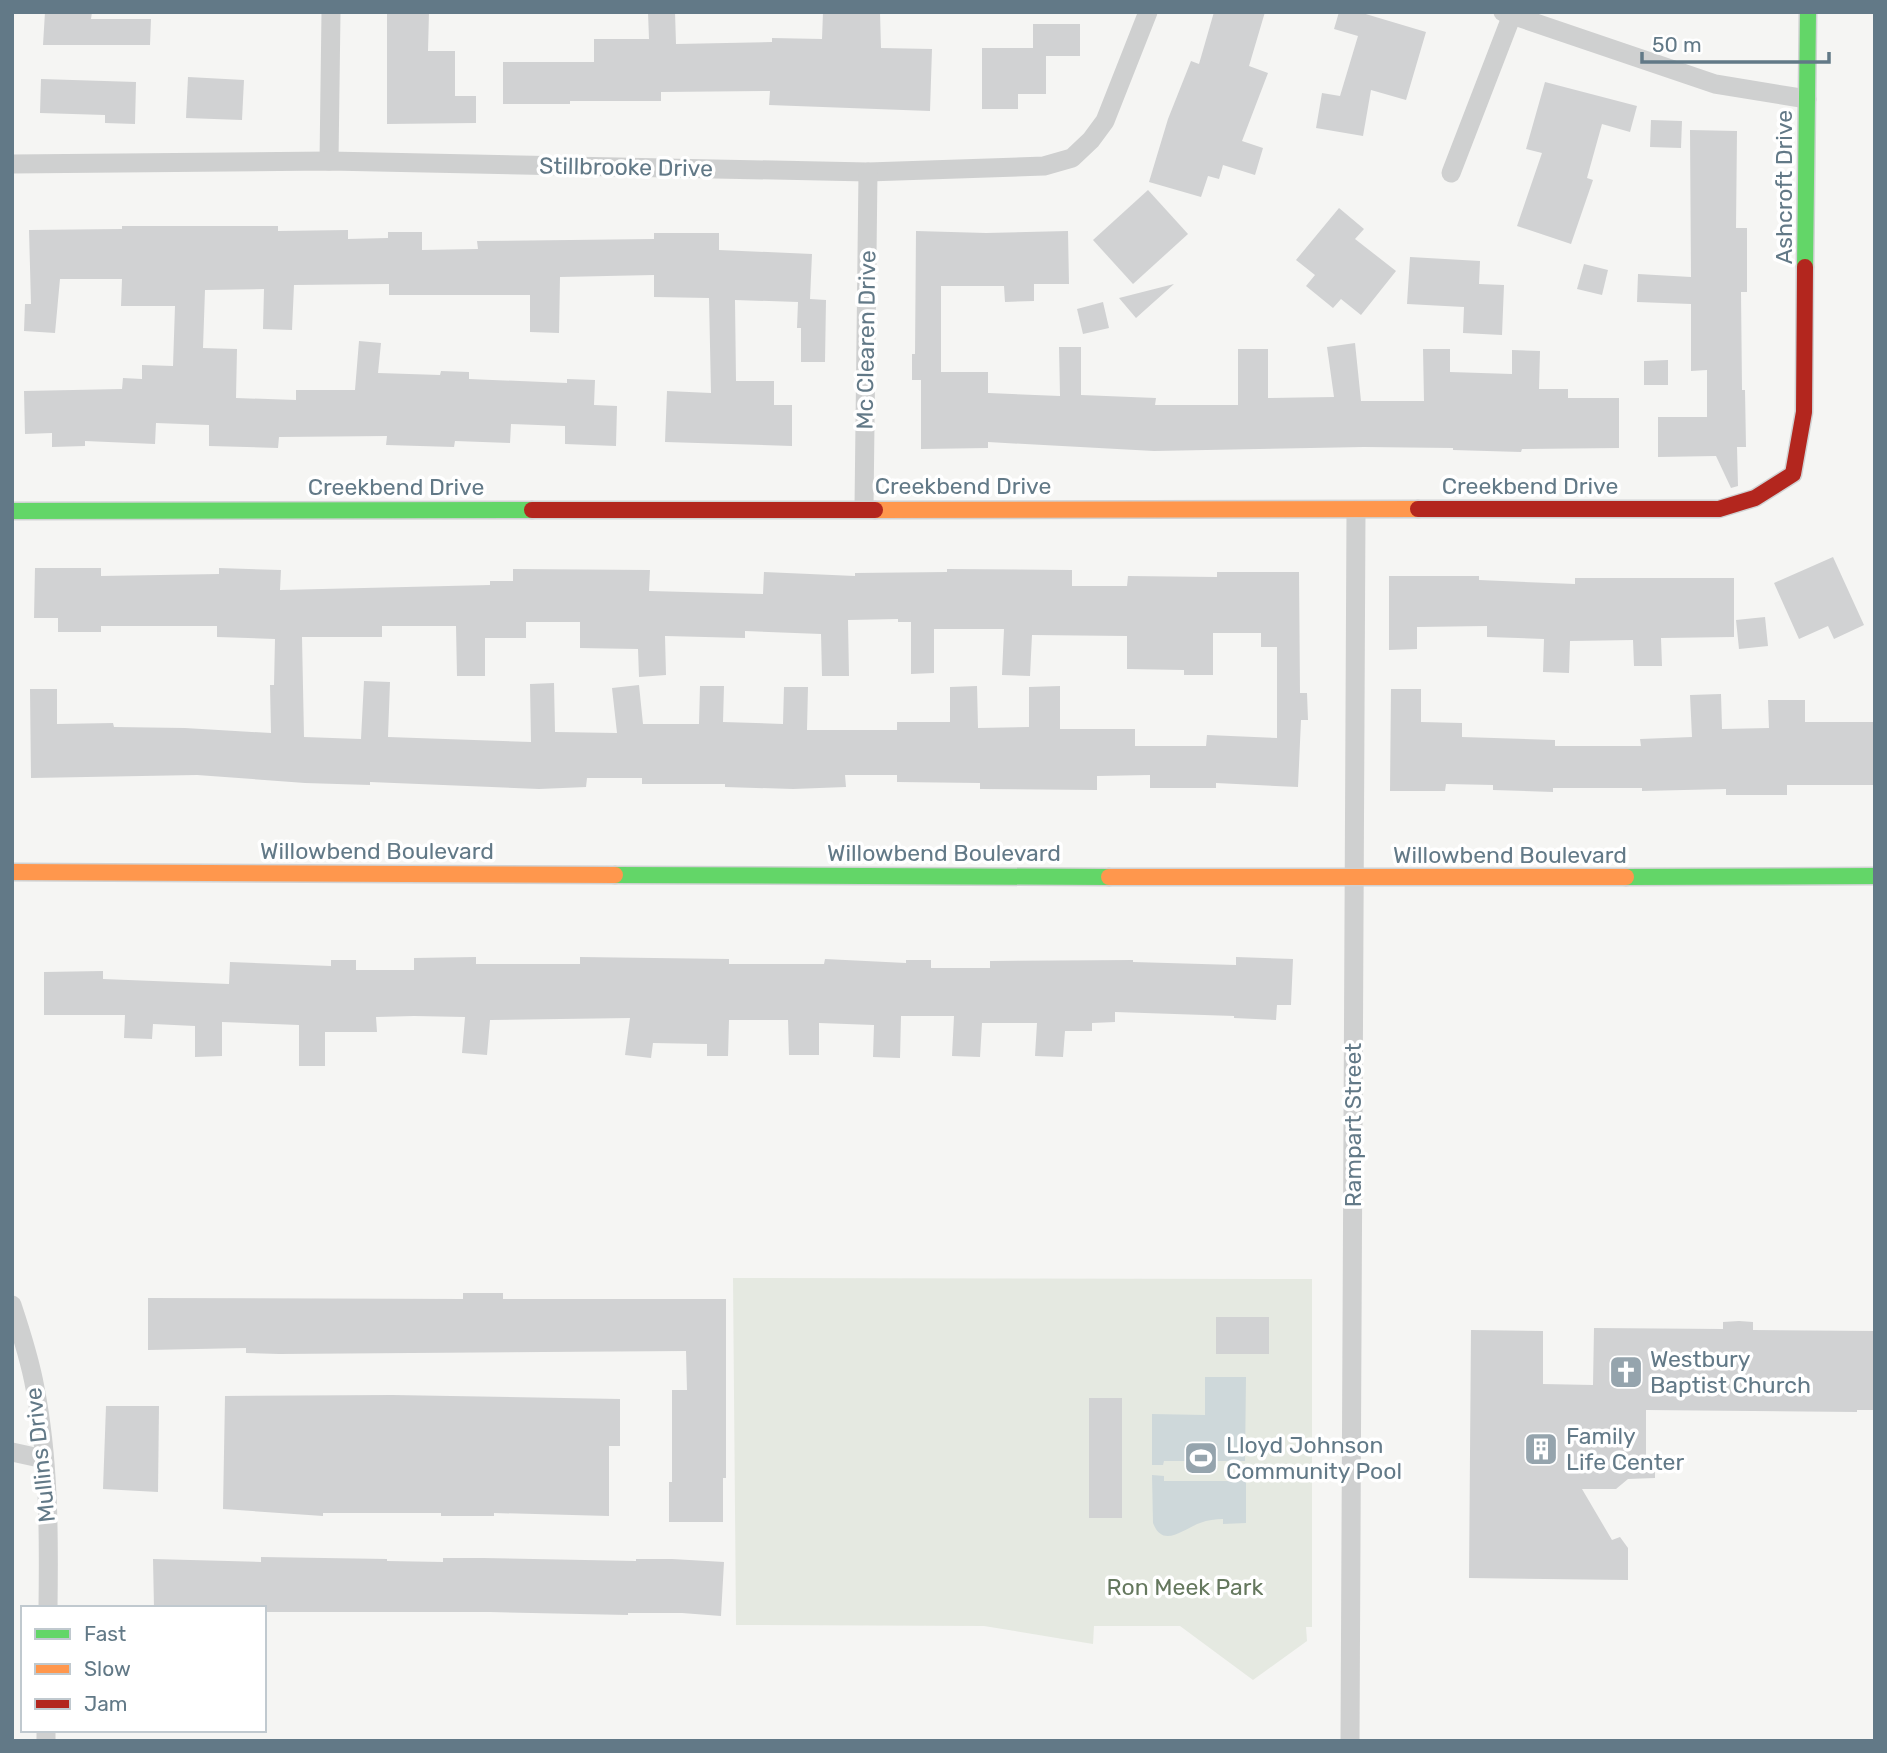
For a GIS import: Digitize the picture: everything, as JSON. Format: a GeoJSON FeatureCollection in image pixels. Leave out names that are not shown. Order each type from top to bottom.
{"type":"FeatureCollection","features":[{"type":"Feature","properties":{"kind":"street"},"geometry":{"type":"LineString","coordinates":[[329,161],[331,12]]}},
{"type":"Feature","properties":{"kind":"street","name":"Stillbrooke Drive"},"geometry":{"type":"LineString","coordinates":[[12,164],[329,161],[868,172],[1044,166],[1072,158],[1091,140],[1105,121],[1148,12]]}},
{"type":"Feature","properties":{"kind":"street","name":"Ashcroft Drive"},"geometry":{"type":"LineString","coordinates":[[1805,362],[1808,12]]}},
{"type":"Feature","properties":{"kind":"street"},"geometry":{"type":"LineString","coordinates":[[1451,173],[1508,14],[1715,84],[1807,99]]}},
{"type":"Feature","properties":{"kind":"street","name":"Mc Clearen Drive"},"geometry":{"type":"LineString","coordinates":[[864,508],[868,172]]}},
{"type":"Feature","properties":{"kind":"street","name":"Creekbend Drive"},"geometry":{"type":"LineString","coordinates":[[12,511],[1719,509],[1755,498],[1793,474],[1804,412],[1805,362]]}},
{"type":"Feature","properties":{"kind":"street","name":"Rampart Street"},"geometry":{"type":"LineString","coordinates":[[1350,1741],[1356,510]]}},
{"type":"Feature","properties":{"kind":"street","name":"Willowbend Boulevard"},"geometry":{"type":"LineString","coordinates":[[12,872],[1354,878],[1875,877]]}},
{"type":"Feature","properties":{"kind":"street","name":"Mullins Drive"},"geometry":{"type":"LineString","coordinates":[[12,1305],[35,1388],[44,1459],[48,1606]]}},
{"type":"Feature","properties":{"kind":"street"},"geometry":{"type":"LineString","coordinates":[[12,1452],[44,1459]]}},
{"type":"Feature","properties":{"kind":"green space","name":"Ron Meek Park"},"geometry":{"type":"Polygon","coordinates":[[[733,1278],[1312,1279],[1312,1627],[1306,1627],[1307,1641],[1253,1680],[1180,1626],[1094,1626],[1093,1644],[984,1626],[736,1625],[733,1278]]]}},
{"type":"Feature","properties":{"kind":"shaded area"},"geometry":{"type":"Polygon","coordinates":[[[1205,1377],[1246,1377],[1245,1461],[1164,1461],[1163,1465],[1152,1465],[1152,1414],[1205,1415],[1205,1377]]]}},
{"type":"Feature","properties":{"kind":"shaded area"},"geometry":{"type":"Polygon","coordinates":[[[1152,1475],[1164,1476],[1164,1481],[1235,1481],[1235,1475],[1246,1475],[1246,1523],[1223,1524],[1223,1519],[1217,1519],[1200,1523],[1174,1535],[1162,1535],[1157,1531],[1153,1523],[1152,1475]]]}},
{"type":"Feature","properties":{"kind":"building"},"geometry":{"type":"Polygon","coordinates":[[[45,12],[92,12],[91,19],[151,19],[150,45],[43,45],[45,12]]]}},
{"type":"Feature","properties":{"kind":"building"},"geometry":{"type":"Polygon","coordinates":[[[387,12],[429,12],[428,51],[455,51],[455,96],[476,96],[476,123],[387,124],[387,12]]]}},
{"type":"Feature","properties":{"kind":"building"},"geometry":{"type":"Polygon","coordinates":[[[648,12],[675,12],[676,44],[772,42],[772,38],[822,39],[823,12],[880,12],[881,48],[932,49],[930,111],[769,105],[770,91],[661,92],[661,101],[503,104],[503,62],[594,62],[594,39],[649,39],[648,12]]]}},
{"type":"Feature","properties":{"kind":"building"},"geometry":{"type":"Polygon","coordinates":[[[1214,12],[1265,12],[1249,66],[1268,73],[1242,141],[1263,148],[1255,175],[1223,165],[1219,179],[1208,176],[1201,197],[1149,182],[1168,119],[1191,61],[1199,64],[1214,12]]]}},
{"type":"Feature","properties":{"kind":"building"},"geometry":{"type":"Polygon","coordinates":[[[1339,12],[1359,12],[1426,32],[1406,100],[1371,90],[1363,136],[1316,128],[1322,93],[1340,96],[1358,36],[1334,29],[1339,12]]]}},
{"type":"Feature","properties":{"kind":"building"},"geometry":{"type":"Polygon","coordinates":[[[1033,24],[1080,24],[1080,56],[1046,56],[1046,94],[1018,94],[1018,109],[982,109],[982,48],[1033,48],[1033,24]]]}},
{"type":"Feature","properties":{"kind":"building"},"geometry":{"type":"Polygon","coordinates":[[[188,77],[244,80],[242,120],[186,118],[188,77]]]}},
{"type":"Feature","properties":{"kind":"building"},"geometry":{"type":"Polygon","coordinates":[[[41,79],[136,82],[135,124],[105,123],[105,115],[40,113],[41,79]]]}},
{"type":"Feature","properties":{"kind":"building"},"geometry":{"type":"Polygon","coordinates":[[[1545,82],[1637,106],[1630,132],[1602,124],[1587,178],[1593,180],[1571,244],[1517,226],[1542,153],[1526,149],[1545,82]]]}},
{"type":"Feature","properties":{"kind":"building"},"geometry":{"type":"Polygon","coordinates":[[[1651,120],[1682,121],[1681,148],[1650,147],[1651,120]]]}},
{"type":"Feature","properties":{"kind":"building"},"geometry":{"type":"Polygon","coordinates":[[[1690,130],[1737,131],[1736,228],[1747,228],[1747,292],[1741,292],[1742,390],[1745,390],[1746,447],[1737,447],[1738,486],[1731,488],[1716,456],[1658,457],[1658,417],[1707,417],[1707,370],[1691,371],[1691,304],[1637,302],[1638,274],[1691,277],[1690,130]]]}},
{"type":"Feature","properties":{"kind":"building"},"geometry":{"type":"Polygon","coordinates":[[[1148,190],[1188,234],[1133,284],[1093,240],[1148,190]]]}},
{"type":"Feature","properties":{"kind":"building"},"geometry":{"type":"Polygon","coordinates":[[[1339,208],[1364,229],[1355,239],[1396,271],[1361,315],[1341,299],[1333,308],[1306,286],[1315,275],[1296,260],[1339,208]]]}},
{"type":"Feature","properties":{"kind":"building"},"geometry":{"type":"Polygon","coordinates":[[[122,226],[278,226],[278,231],[348,230],[348,239],[388,238],[388,232],[422,232],[422,250],[478,249],[477,241],[654,239],[654,233],[719,233],[719,250],[812,254],[810,299],[826,300],[825,362],[801,362],[801,328],[797,328],[798,302],[735,300],[736,381],[774,381],[774,405],[792,405],[792,446],[665,442],[667,391],[711,393],[709,298],[654,297],[654,275],[560,277],[559,333],[530,332],[530,295],[389,295],[389,284],[294,285],[292,330],[263,329],[264,289],[205,290],[203,348],[237,349],[236,398],[296,400],[296,390],[355,390],[359,341],[381,343],[378,373],[440,375],[441,371],[469,372],[469,379],[567,383],[567,379],[595,380],[594,405],[617,406],[616,446],[565,444],[565,426],[511,424],[510,443],[455,441],[454,447],[386,445],[387,436],[279,437],[278,448],[209,446],[209,425],[156,423],[155,444],[85,441],[85,446],[52,447],[52,433],[25,434],[24,391],[122,389],[123,378],[142,379],[142,365],[173,366],[175,306],[121,306],[122,279],[60,279],[55,333],[24,331],[25,304],[31,304],[29,230],[122,229],[122,226]]]}},
{"type":"Feature","properties":{"kind":"building"},"geometry":{"type":"Polygon","coordinates":[[[916,231],[1068,231],[1069,284],[1034,284],[1034,301],[1005,302],[1004,286],[941,286],[941,372],[988,372],[988,393],[1060,396],[1059,347],[1081,347],[1081,395],[1156,398],[1155,405],[1238,405],[1238,349],[1268,349],[1268,398],[1334,397],[1327,347],[1355,343],[1361,401],[1424,401],[1423,349],[1450,349],[1450,372],[1512,374],[1512,350],[1540,351],[1539,389],[1568,389],[1568,398],[1619,398],[1619,448],[1522,449],[1521,452],[1364,447],[1154,451],[988,442],[988,448],[921,449],[921,380],[912,380],[912,354],[915,354],[916,231]]]}},
{"type":"Feature","properties":{"kind":"building"},"geometry":{"type":"Polygon","coordinates":[[[1410,257],[1480,261],[1479,284],[1504,285],[1502,335],[1463,333],[1464,307],[1407,304],[1410,257]]]}},
{"type":"Feature","properties":{"kind":"building"},"geometry":{"type":"Polygon","coordinates":[[[1584,264],[1608,270],[1602,295],[1577,289],[1584,264]]]}},
{"type":"Feature","properties":{"kind":"building"},"geometry":{"type":"Polygon","coordinates":[[[1174,284],[1136,318],[1119,298],[1174,284]]]}},
{"type":"Feature","properties":{"kind":"building"},"geometry":{"type":"Polygon","coordinates":[[[1103,302],[1109,328],[1083,334],[1077,309],[1103,302]]]}},
{"type":"Feature","properties":{"kind":"building"},"geometry":{"type":"Polygon","coordinates":[[[1668,360],[1668,385],[1644,385],[1644,361],[1668,360]]]}},
{"type":"Feature","properties":{"kind":"building"},"geometry":{"type":"Polygon","coordinates":[[[1833,557],[1864,625],[1834,639],[1828,626],[1799,639],[1774,583],[1833,557]]]}},
{"type":"Feature","properties":{"kind":"building"},"geometry":{"type":"Polygon","coordinates":[[[35,568],[101,568],[101,576],[219,574],[219,568],[281,570],[280,590],[490,585],[490,581],[513,581],[513,569],[650,570],[649,591],[763,594],[764,572],[855,576],[855,573],[947,572],[947,569],[1072,570],[1072,586],[1127,586],[1128,576],[1217,577],[1217,572],[1299,572],[1300,693],[1307,693],[1308,720],[1301,720],[1298,787],[1216,783],[1216,788],[1150,788],[1150,775],[1097,776],[1097,790],[980,789],[980,783],[897,782],[897,775],[845,775],[846,787],[793,789],[725,787],[725,784],[642,784],[642,778],[587,778],[586,787],[539,789],[370,782],[370,785],[305,783],[197,775],[31,778],[30,689],[57,689],[57,724],[113,723],[114,727],[271,733],[270,685],[274,685],[275,639],[217,637],[217,626],[101,626],[101,632],[58,632],[58,618],[34,618],[35,568]],[[898,619],[848,620],[849,676],[822,676],[821,634],[745,631],[745,638],[665,636],[666,675],[639,677],[638,649],[580,648],[580,622],[526,622],[526,638],[485,638],[485,676],[457,676],[456,626],[382,626],[382,637],[302,637],[304,737],[361,739],[364,681],[390,682],[388,737],[531,742],[530,684],[554,683],[555,732],[617,733],[612,688],[639,685],[643,724],[699,724],[700,686],[724,686],[723,722],[783,724],[784,687],[808,687],[807,730],[897,730],[897,722],[950,722],[950,687],[977,686],[978,728],[1029,727],[1029,687],[1060,686],[1060,729],[1135,729],[1135,746],[1206,746],[1207,735],[1277,738],[1277,647],[1261,647],[1261,633],[1213,633],[1213,675],[1184,675],[1184,670],[1127,669],[1127,636],[1032,635],[1030,676],[1002,675],[1004,629],[934,629],[934,673],[911,674],[911,622],[898,622],[898,619]]]}},
{"type":"Feature","properties":{"kind":"building"},"geometry":{"type":"Polygon","coordinates":[[[1389,576],[1479,576],[1479,580],[1575,584],[1575,578],[1734,578],[1734,637],[1661,638],[1662,666],[1634,666],[1633,640],[1570,641],[1569,673],[1543,672],[1544,639],[1487,637],[1487,626],[1417,627],[1417,649],[1389,650],[1389,576]]]}},
{"type":"Feature","properties":{"kind":"building"},"geometry":{"type":"Polygon","coordinates":[[[1765,617],[1768,646],[1739,649],[1736,620],[1765,617]]]}},
{"type":"Feature","properties":{"kind":"building"},"geometry":{"type":"Polygon","coordinates":[[[1391,689],[1421,689],[1421,722],[1462,723],[1462,737],[1555,740],[1555,746],[1641,746],[1640,739],[1692,737],[1690,695],[1721,694],[1722,729],[1769,728],[1768,700],[1805,700],[1805,722],[1875,722],[1875,785],[1787,785],[1787,795],[1726,795],[1726,789],[1642,791],[1642,788],[1553,788],[1553,792],[1493,790],[1493,785],[1446,784],[1445,791],[1390,791],[1391,689]]]}},
{"type":"Feature","properties":{"kind":"building"},"geometry":{"type":"Polygon","coordinates":[[[476,957],[476,964],[580,964],[580,957],[729,959],[729,964],[824,964],[825,959],[906,963],[906,960],[931,960],[931,968],[990,968],[990,961],[1133,960],[1236,965],[1236,957],[1293,959],[1291,1005],[1277,1005],[1276,1020],[1115,1012],[1115,1022],[1092,1023],[1092,1031],[1065,1031],[1063,1057],[1035,1056],[1037,1023],[982,1023],[980,1057],[952,1056],[954,1016],[901,1016],[900,1058],[873,1057],[874,1025],[819,1023],[819,1055],[789,1055],[788,1020],[729,1020],[728,1056],[707,1056],[707,1044],[653,1043],[651,1058],[625,1055],[630,1018],[490,1020],[487,1055],[462,1053],[465,1017],[414,1016],[376,1017],[377,1032],[325,1032],[325,1066],[299,1066],[299,1025],[222,1022],[222,1056],[195,1057],[195,1026],[153,1024],[152,1039],[124,1038],[125,1015],[44,1015],[44,972],[103,971],[103,979],[229,984],[230,962],[331,966],[331,960],[356,960],[356,970],[414,970],[414,958],[476,957]]]}},
{"type":"Feature","properties":{"kind":"building"},"geometry":{"type":"Polygon","coordinates":[[[463,1293],[503,1293],[503,1299],[726,1299],[726,1478],[723,1478],[723,1522],[669,1522],[672,1390],[687,1390],[686,1351],[279,1354],[246,1353],[246,1348],[148,1350],[148,1298],[463,1299],[463,1293]]]}},
{"type":"Feature","properties":{"kind":"building"},"geometry":{"type":"Polygon","coordinates":[[[1216,1317],[1269,1317],[1269,1354],[1216,1354],[1216,1317]]]}},
{"type":"Feature","properties":{"kind":"building"},"geometry":{"type":"Polygon","coordinates":[[[1723,1322],[1753,1322],[1753,1330],[1875,1331],[1875,1410],[1646,1410],[1646,1455],[1655,1455],[1655,1478],[1628,1479],[1616,1489],[1582,1489],[1612,1540],[1620,1537],[1628,1548],[1628,1580],[1469,1578],[1471,1330],[1543,1331],[1543,1384],[1593,1385],[1594,1328],[1723,1329],[1723,1322]]]}},
{"type":"Feature","properties":{"kind":"building"},"geometry":{"type":"Polygon","coordinates":[[[392,1395],[620,1399],[620,1446],[609,1446],[609,1516],[323,1513],[323,1516],[223,1509],[225,1396],[392,1395]]]}},
{"type":"Feature","properties":{"kind":"building"},"geometry":{"type":"Polygon","coordinates":[[[1089,1398],[1122,1398],[1122,1518],[1089,1518],[1089,1398]]]}},
{"type":"Feature","properties":{"kind":"building"},"geometry":{"type":"Polygon","coordinates":[[[106,1406],[159,1406],[158,1492],[103,1489],[106,1406]]]}},
{"type":"Feature","properties":{"kind":"building"},"geometry":{"type":"Polygon","coordinates":[[[261,1557],[443,1562],[443,1558],[483,1558],[636,1561],[672,1559],[724,1562],[721,1616],[682,1613],[628,1615],[266,1612],[266,1606],[154,1606],[153,1559],[261,1562],[261,1557]]]}},
{"type":"Feature","properties":{"kind":"traffic: fast"},"geometry":{"type":"LineString","coordinates":[[1805,267],[1808,12]]}},
{"type":"Feature","properties":{"kind":"traffic: fast"},"geometry":{"type":"LineString","coordinates":[[12,511],[532,510]]}},
{"type":"Feature","properties":{"kind":"traffic: fast"},"geometry":{"type":"LineString","coordinates":[[615,875],[1109,877]]}},
{"type":"Feature","properties":{"kind":"traffic: fast"},"geometry":{"type":"LineString","coordinates":[[1626,877],[1875,876]]}},
{"type":"Feature","properties":{"kind":"traffic: slow"},"geometry":{"type":"LineString","coordinates":[[875,510],[1418,509]]}},
{"type":"Feature","properties":{"kind":"traffic: slow"},"geometry":{"type":"LineString","coordinates":[[12,872],[615,875]]}},
{"type":"Feature","properties":{"kind":"traffic: slow"},"geometry":{"type":"LineString","coordinates":[[1109,877],[1626,877]]}},
{"type":"Feature","properties":{"kind":"traffic: jam"},"geometry":{"type":"LineString","coordinates":[[1418,509],[1719,509],[1755,498],[1793,474],[1804,412],[1805,267]]}},
{"type":"Feature","properties":{"kind":"traffic: jam"},"geometry":{"type":"LineString","coordinates":[[532,510],[875,510]]}},
{"type":"Feature","properties":{"kind":"place","name":"Westbury Baptist Church"},"geometry":{"type":"Point","coordinates":[1626,1372]}},
{"type":"Feature","properties":{"kind":"place","name":"Family Life Center"},"geometry":{"type":"Point","coordinates":[1541,1449]}},
{"type":"Feature","properties":{"kind":"place","name":"Lloyd Johnson Community Pool"},"geometry":{"type":"Point","coordinates":[1201,1458]}}]}
